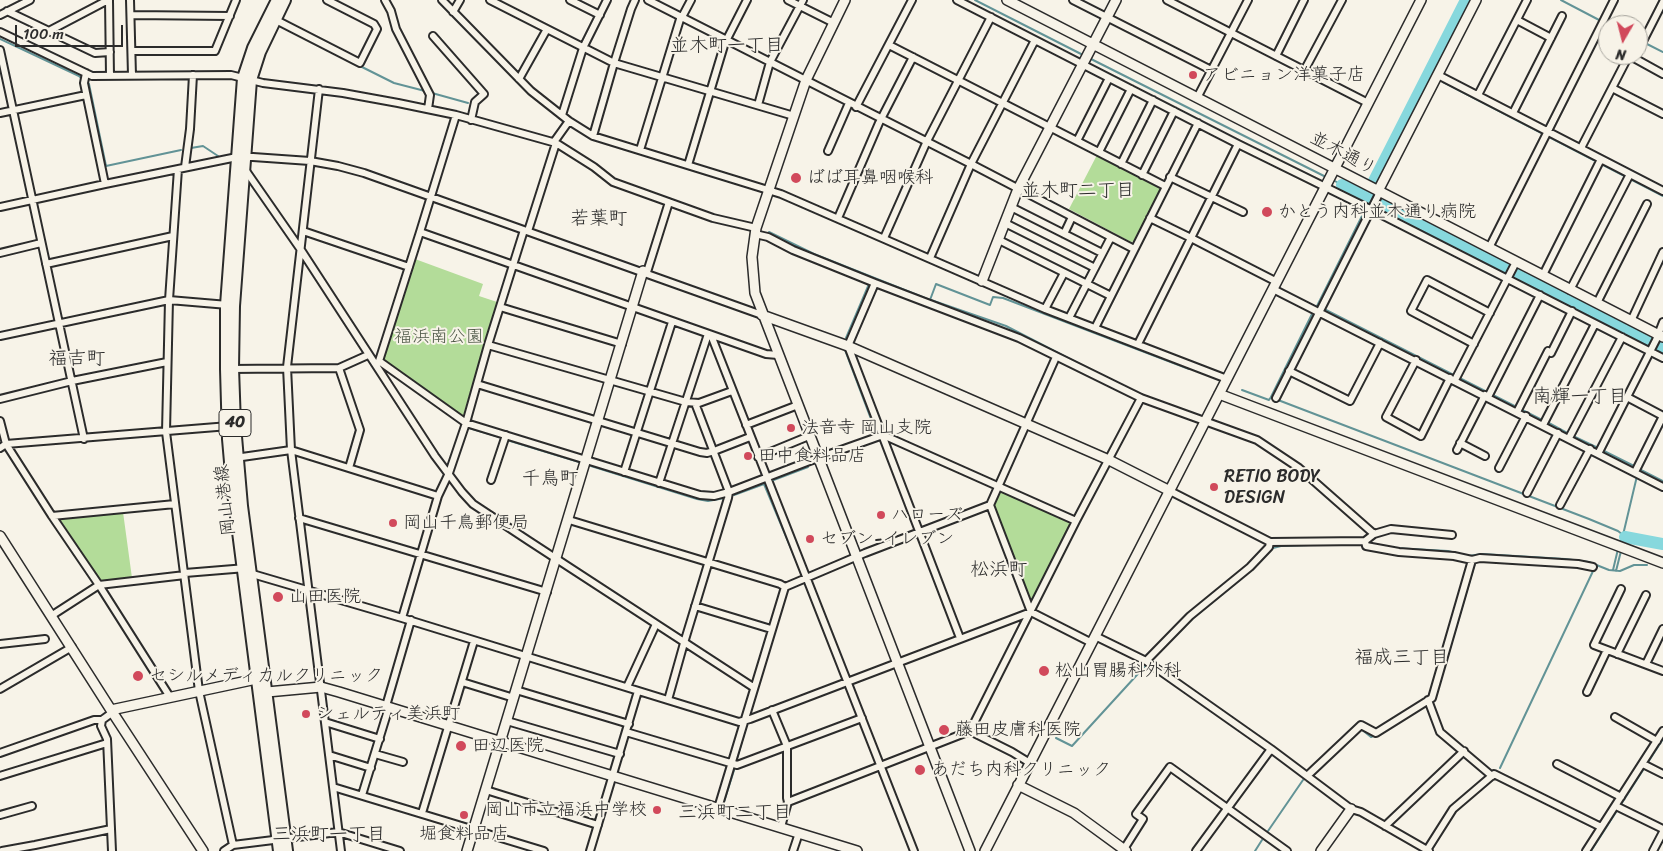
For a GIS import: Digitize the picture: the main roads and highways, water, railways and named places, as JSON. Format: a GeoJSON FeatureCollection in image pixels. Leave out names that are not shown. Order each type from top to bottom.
{"type":"FeatureCollection","features":[{"type":"Feature","properties":{"kind":"main road","name":"岡山港線"},"geometry":{"type":"LineString","coordinates":[[277,0],[260,52],[247,79],[230,305],[229,369],[231,425],[247,571],[280,844],[287,851]]}},
{"type":"Feature","properties":{"kind":"main road","name":"岡山港線"},"geometry":{"type":"LineString","coordinates":[[272,18],[285,0]]}},
{"type":"Feature","properties":{"kind":"waterway"},"geometry":{"type":"LineString","coordinates":[[975,0],[1085,56]]}},
{"type":"Feature","properties":{"kind":"waterway"},"geometry":{"type":"LineString","coordinates":[[1373,183],[1466,0]]}},
{"type":"Feature","properties":{"kind":"waterway"},"geometry":{"type":"LineString","coordinates":[[1561,0],[1598,19]]}},
{"type":"Feature","properties":{"kind":"waterway"},"geometry":{"type":"LineString","coordinates":[[0,39],[79,76],[83,80]]}},
{"type":"Feature","properties":{"kind":"waterway"},"geometry":{"type":"LineString","coordinates":[[1648,44],[1663,52]]}},
{"type":"Feature","properties":{"kind":"waterway"},"geometry":{"type":"LineString","coordinates":[[1089,58],[1326,177]]}},
{"type":"Feature","properties":{"kind":"waterway"},"geometry":{"type":"LineString","coordinates":[[360,66],[394,83],[425,91]]}},
{"type":"Feature","properties":{"kind":"waterway"},"geometry":{"type":"LineString","coordinates":[[1443,82],[1663,196]]}},
{"type":"Feature","properties":{"kind":"waterway"},"geometry":{"type":"LineString","coordinates":[[87,83],[89,84],[106,166],[181,150]]}},
{"type":"Feature","properties":{"kind":"waterway"},"geometry":{"type":"LineString","coordinates":[[432,93],[468,103]]}},
{"type":"Feature","properties":{"kind":"waterway"},"geometry":{"type":"LineString","coordinates":[[191,148],[203,146],[218,156]]}},
{"type":"Feature","properties":{"kind":"waterway"},"geometry":{"type":"LineString","coordinates":[[1333,180],[1342,185]]}},
{"type":"Feature","properties":{"kind":"waterway"},"geometry":{"type":"LineString","coordinates":[[1342,185],[1663,349]]}},
{"type":"Feature","properties":{"kind":"waterway"},"geometry":{"type":"LineString","coordinates":[[1367,205],[1370,199]]}},
{"type":"Feature","properties":{"kind":"waterway"},"geometry":{"type":"LineString","coordinates":[[1316,308],[1365,210]]}},
{"type":"Feature","properties":{"kind":"waterway"},"geometry":{"type":"LineString","coordinates":[[769,232],[814,254],[930,300],[936,284],[990,305],[993,297],[1003,298],[1189,369]]}},
{"type":"Feature","properties":{"kind":"waterway"},"geometry":{"type":"LineString","coordinates":[[846,338],[869,284]]}},
{"type":"Feature","properties":{"kind":"waterway"},"geometry":{"type":"LineString","coordinates":[[931,300],[1006,326],[1091,370]]}},
{"type":"Feature","properties":{"kind":"waterway"},"geometry":{"type":"LineString","coordinates":[[1324,309],[1542,420]]}},
{"type":"Feature","properties":{"kind":"waterway"},"geometry":{"type":"LineString","coordinates":[[1271,397],[1313,312]]}},
{"type":"Feature","properties":{"kind":"waterway"},"geometry":{"type":"LineString","coordinates":[[845,350],[877,435]]}},
{"type":"Feature","properties":{"kind":"waterway"},"geometry":{"type":"LineString","coordinates":[[1242,390],[1269,400],[1271,397],[1273,398]]}},
{"type":"Feature","properties":{"kind":"waterway"},"geometry":{"type":"LineString","coordinates":[[1278,400],[1589,519],[1623,535],[1637,476]]}},
{"type":"Feature","properties":{"kind":"waterway"},"geometry":{"type":"LineString","coordinates":[[1547,422],[1569,434]]}},
{"type":"Feature","properties":{"kind":"waterway"},"geometry":{"type":"LineString","coordinates":[[469,428],[503,438]]}},
{"type":"Feature","properties":{"kind":"waterway"},"geometry":{"type":"LineString","coordinates":[[1573,436],[1598,448]]}},
{"type":"Feature","properties":{"kind":"waterway"},"geometry":{"type":"LineString","coordinates":[[507,440],[579,462]]}},
{"type":"Feature","properties":{"kind":"waterway"},"geometry":{"type":"LineString","coordinates":[[1602,450],[1634,466]]}},
{"type":"Feature","properties":{"kind":"waterway"},"geometry":{"type":"LineString","coordinates":[[591,466],[697,499],[708,501],[725,498]]}},
{"type":"Feature","properties":{"kind":"waterway"},"geometry":{"type":"LineString","coordinates":[[771,481],[808,467]]}},
{"type":"Feature","properties":{"kind":"waterway"},"geometry":{"type":"LineString","coordinates":[[1639,469],[1663,481]]}},
{"type":"Feature","properties":{"kind":"waterway"},"geometry":{"type":"LineString","coordinates":[[764,484],[803,577]]}},
{"type":"Feature","properties":{"kind":"waterway"},"geometry":{"type":"LineString","coordinates":[[734,495],[764,484]]}},
{"type":"Feature","properties":{"kind":"waterway"},"geometry":{"type":"LineString","coordinates":[[1620,543],[1623,535],[1625,537]]}},
{"type":"Feature","properties":{"kind":"waterway"},"geometry":{"type":"LineString","coordinates":[[1625,537],[1663,544]]}},
{"type":"Feature","properties":{"kind":"waterway"},"geometry":{"type":"LineString","coordinates":[[1269,552],[1273,548],[1281,546],[1337,544]]}},
{"type":"Feature","properties":{"kind":"waterway"},"geometry":{"type":"LineString","coordinates":[[1394,548],[1448,551],[1468,556],[1482,554],[1565,559],[1589,562],[1609,570],[1620,571],[1634,565],[1647,565]]}},
{"type":"Feature","properties":{"kind":"waterway"},"geometry":{"type":"LineString","coordinates":[[1613,570],[1618,549]]}},
{"type":"Feature","properties":{"kind":"waterway"},"geometry":{"type":"LineString","coordinates":[[1616,571],[1621,551]]}},
{"type":"Feature","properties":{"kind":"waterway"},"geometry":{"type":"LineString","coordinates":[[1446,662],[1475,563]]}},
{"type":"Feature","properties":{"kind":"waterway"},"geometry":{"type":"LineString","coordinates":[[1500,768],[1594,569]]}},
{"type":"Feature","properties":{"kind":"waterway"},"geometry":{"type":"LineString","coordinates":[[1152,659],[1193,618],[1242,578]]}},
{"type":"Feature","properties":{"kind":"waterway"},"geometry":{"type":"LineString","coordinates":[[1056,738],[1072,746],[1146,665]]}},
{"type":"Feature","properties":{"kind":"waterway"},"geometry":{"type":"LineString","coordinates":[[736,762],[747,724]]}},
{"type":"Feature","properties":{"kind":"waterway"},"geometry":{"type":"LineString","coordinates":[[1360,729],[1371,737],[1376,735]]}},
{"type":"Feature","properties":{"kind":"waterway"},"geometry":{"type":"LineString","coordinates":[[1591,851],[1663,739]]}},
{"type":"Feature","properties":{"kind":"waterway"},"geometry":{"type":"LineString","coordinates":[[723,805],[735,767]]}},
{"type":"Feature","properties":{"kind":"waterway"},"geometry":{"type":"LineString","coordinates":[[1268,831],[1303,780]]}},
{"type":"Feature","properties":{"kind":"waterway"},"geometry":{"type":"LineString","coordinates":[[1454,812],[1464,804]]}},
{"type":"Feature","properties":{"kind":"waterway"},"geometry":{"type":"LineString","coordinates":[[1432,849],[1444,829]]}},
{"type":"Feature","properties":{"kind":"waterway"},"geometry":{"type":"LineString","coordinates":[[1255,851],[1262,840]]}},
{"type":"Feature","properties":{"kind":"place","name":"アビニョン洋菓子店"},"geometry":{"type":"Point","coordinates":[1193,75]}},
{"type":"Feature","properties":{"kind":"place","name":"ばば耳鼻咽喉科"},"geometry":{"type":"Point","coordinates":[796,178]}},
{"type":"Feature","properties":{"kind":"place","name":"かとう内科並木通り病院"},"geometry":{"type":"Point","coordinates":[1267,212]}},
{"type":"Feature","properties":{"kind":"place","name":"法音寺 岡山支院"},"geometry":{"type":"Point","coordinates":[791,428]}},
{"type":"Feature","properties":{"kind":"place","name":"田中食料品店"},"geometry":{"type":"Point","coordinates":[748,456]}},
{"type":"Feature","properties":{"kind":"place","name":"RETIO BODY DESIGN"},"geometry":{"type":"Point","coordinates":[1214,487]}},
{"type":"Feature","properties":{"kind":"place","name":"ハローズ"},"geometry":{"type":"Point","coordinates":[881,515]}},
{"type":"Feature","properties":{"kind":"place","name":"岡山千鳥郵便局"},"geometry":{"type":"Point","coordinates":[393,523]}},
{"type":"Feature","properties":{"kind":"place","name":"セブン-イレブン"},"geometry":{"type":"Point","coordinates":[810,539]}},
{"type":"Feature","properties":{"kind":"place","name":"山田医院"},"geometry":{"type":"Point","coordinates":[278,597]}},
{"type":"Feature","properties":{"kind":"place","name":"松山胃腸科外科"},"geometry":{"type":"Point","coordinates":[1044,671]}},
{"type":"Feature","properties":{"kind":"place","name":"セシルメディカルクリニック"},"geometry":{"type":"Point","coordinates":[138,676]}},
{"type":"Feature","properties":{"kind":"place","name":"シェルティ美浜町"},"geometry":{"type":"Point","coordinates":[306,714]}},
{"type":"Feature","properties":{"kind":"place","name":"藤田皮膚科医院"},"geometry":{"type":"Point","coordinates":[944,730]}},
{"type":"Feature","properties":{"kind":"place","name":"田辺医院"},"geometry":{"type":"Point","coordinates":[461,746]}},
{"type":"Feature","properties":{"kind":"place","name":"あだち内科クリニック"},"geometry":{"type":"Point","coordinates":[920,770]}},
{"type":"Feature","properties":{"kind":"place","name":"岡山市立福浜中学校"},"geometry":{"type":"Point","coordinates":[657,810]}},
{"type":"Feature","properties":{"kind":"place","name":"堀食料品店"},"geometry":{"type":"Point","coordinates":[464,815]}},
{"type":"Feature","properties":{"kind":"district","name":"並木町一丁目"},"geometry":{"type":"Point","coordinates":[727,46]}},
{"type":"Feature","properties":{"kind":"district","name":"並木町二丁目"},"geometry":{"type":"Point","coordinates":[1078,191]}},
{"type":"Feature","properties":{"kind":"district","name":"若葉町"},"geometry":{"type":"Point","coordinates":[599,219]}},
{"type":"Feature","properties":{"kind":"district","name":"福吉町"},"geometry":{"type":"Point","coordinates":[77,359]}},
{"type":"Feature","properties":{"kind":"district","name":"南輝一丁目"},"geometry":{"type":"Point","coordinates":[1580,397]}},
{"type":"Feature","properties":{"kind":"district","name":"千鳥町"},"geometry":{"type":"Point","coordinates":[550,479]}},
{"type":"Feature","properties":{"kind":"district","name":"松浜町"},"geometry":{"type":"Point","coordinates":[999,570]}},
{"type":"Feature","properties":{"kind":"district","name":"福成三丁目"},"geometry":{"type":"Point","coordinates":[1402,658]}},
{"type":"Feature","properties":{"kind":"district","name":"三浜町二丁目"},"geometry":{"type":"Point","coordinates":[735,813]}},
{"type":"Feature","properties":{"kind":"district","name":"三浜町一丁目"},"geometry":{"type":"Point","coordinates":[329,835]}},
{"type":"Feature","properties":{"kind":"park label","name":"福浜南公園"},"geometry":{"type":"Point","coordinates":[439,337]}}]}
